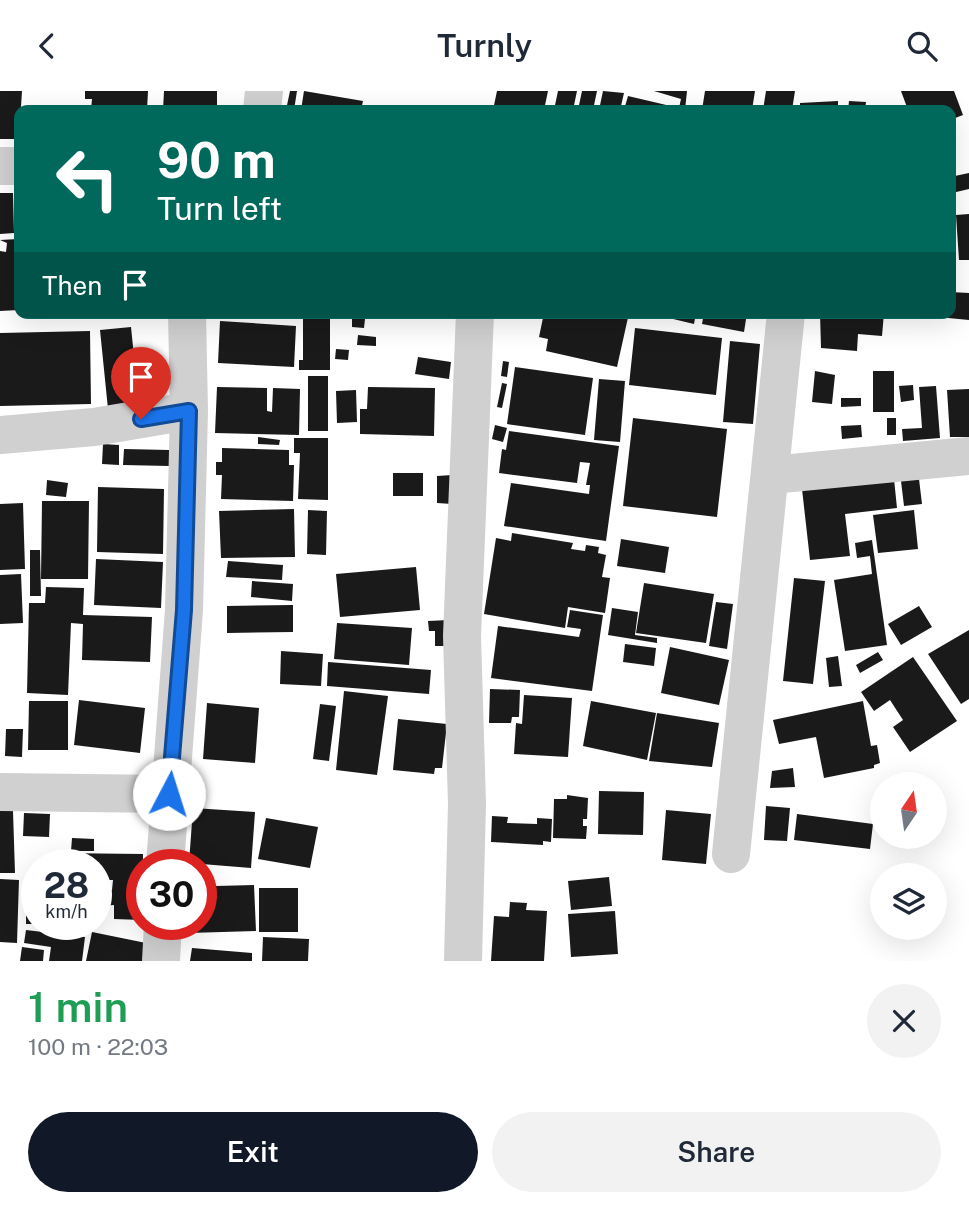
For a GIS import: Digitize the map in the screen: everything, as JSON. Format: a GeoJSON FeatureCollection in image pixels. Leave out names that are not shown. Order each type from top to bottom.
{"type":"FeatureCollection","features":[{"type":"Feature","properties":{"kind":"street"},"geometry":{"type":"LineString","coordinates":[[167,849],[184,610],[189,411],[187,319]]}},
{"type":"Feature","properties":{"kind":"street"},"geometry":{"type":"LineString","coordinates":[[463,961],[467,804],[462,636],[475,319]]}},
{"type":"Feature","properties":{"kind":"street"},"geometry":{"type":"LineString","coordinates":[[731,853],[785,319]]}},
{"type":"Feature","properties":{"kind":"street"},"geometry":{"type":"LineString","coordinates":[[0,435],[94,427],[189,411]]}},
{"type":"Feature","properties":{"kind":"street"},"geometry":{"type":"LineString","coordinates":[[771,475],[969,456]]}},
{"type":"Feature","properties":{"kind":"street"},"geometry":{"type":"LineString","coordinates":[[0,793],[169,794]]}},
{"type":"Feature","properties":{"kind":"street"},"geometry":{"type":"LineString","coordinates":[[161,961],[162,940]]}},
{"type":"Feature","properties":{"kind":"building"},"geometry":{"type":"Polygon","coordinates":[[[0,91],[22,91],[21,105],[14,105],[14,139],[0,139],[0,91]]]}},
{"type":"Feature","properties":{"kind":"building"},"geometry":{"type":"Polygon","coordinates":[[[85,91],[148,91],[147,105],[91,105],[92,99],[85,99],[85,91]]]}},
{"type":"Feature","properties":{"kind":"building"},"geometry":{"type":"Polygon","coordinates":[[[164,91],[217,91],[217,105],[163,105],[164,91]]]}},
{"type":"Feature","properties":{"kind":"building"},"geometry":{"type":"Polygon","coordinates":[[[290,91],[297,91],[295,105],[287,105],[290,91]]]}},
{"type":"Feature","properties":{"kind":"building"},"geometry":{"type":"Polygon","coordinates":[[[304,91],[363,101],[362,105],[302,105],[304,91]]]}},
{"type":"Feature","properties":{"kind":"building"},"geometry":{"type":"Polygon","coordinates":[[[497,91],[548,91],[545,105],[494,105],[497,91]]]}},
{"type":"Feature","properties":{"kind":"building"},"geometry":{"type":"Polygon","coordinates":[[[558,91],[577,91],[574,105],[555,105],[558,91]]]}},
{"type":"Feature","properties":{"kind":"building"},"geometry":{"type":"Polygon","coordinates":[[[582,91],[597,91],[594,105],[579,105],[582,91]]]}},
{"type":"Feature","properties":{"kind":"building"},"geometry":{"type":"Polygon","coordinates":[[[603,91],[624,93],[621,105],[600,105],[603,91]]]}},
{"type":"Feature","properties":{"kind":"building"},"geometry":{"type":"Polygon","coordinates":[[[654,91],[687,91],[686,105],[680,105],[681,99],[654,91]]]}},
{"type":"Feature","properties":{"kind":"building"},"geometry":{"type":"Polygon","coordinates":[[[705,91],[755,91],[753,105],[703,105],[705,91]]]}},
{"type":"Feature","properties":{"kind":"building"},"geometry":{"type":"Polygon","coordinates":[[[766,91],[795,91],[793,105],[764,105],[766,91]]]}},
{"type":"Feature","properties":{"kind":"building"},"geometry":{"type":"Polygon","coordinates":[[[901,91],[954,91],[963,115],[956,118],[956,105],[906,105],[901,91]]]}},
{"type":"Feature","properties":{"kind":"building"},"geometry":{"type":"Polygon","coordinates":[[[628,96],[666,105],[625,105],[628,96]]]}},
{"type":"Feature","properties":{"kind":"building"},"geometry":{"type":"Polygon","coordinates":[[[838,101],[838,105],[800,105],[838,101]]]}},
{"type":"Feature","properties":{"kind":"building"},"geometry":{"type":"Polygon","coordinates":[[[849,101],[866,102],[866,105],[849,105],[849,101]]]}},
{"type":"Feature","properties":{"kind":"building"},"geometry":{"type":"Polygon","coordinates":[[[969,173],[969,189],[956,192],[956,176],[969,173]]]}},
{"type":"Feature","properties":{"kind":"building"},"geometry":{"type":"Polygon","coordinates":[[[0,193],[13,193],[14,233],[0,234],[0,193]]]}},
{"type":"Feature","properties":{"kind":"building"},"geometry":{"type":"Polygon","coordinates":[[[969,214],[969,260],[959,260],[956,215],[969,214]]]}},
{"type":"Feature","properties":{"kind":"building"},"geometry":{"type":"Polygon","coordinates":[[[14,239],[14,310],[0,311],[0,251],[6,252],[7,243],[0,240],[14,239]]]}},
{"type":"Feature","properties":{"kind":"building"},"geometry":{"type":"Polygon","coordinates":[[[956,292],[969,293],[969,320],[956,319],[956,292]]]}},
{"type":"Feature","properties":{"kind":"building"},"geometry":{"type":"Polygon","coordinates":[[[303,319],[330,319],[330,370],[299,370],[299,360],[303,360],[303,319]]]}},
{"type":"Feature","properties":{"kind":"building"},"geometry":{"type":"Polygon","coordinates":[[[352,319],[365,319],[364,328],[352,327],[352,319]]]}},
{"type":"Feature","properties":{"kind":"building"},"geometry":{"type":"Polygon","coordinates":[[[543,319],[628,319],[617,367],[546,351],[548,339],[539,337],[543,319]]]}},
{"type":"Feature","properties":{"kind":"building"},"geometry":{"type":"Polygon","coordinates":[[[673,319],[695,319],[694,324],[673,319]]]}},
{"type":"Feature","properties":{"kind":"building"},"geometry":{"type":"Polygon","coordinates":[[[703,319],[746,319],[744,332],[702,324],[703,319]]]}},
{"type":"Feature","properties":{"kind":"building"},"geometry":{"type":"Polygon","coordinates":[[[820,319],[883,319],[882,336],[858,334],[857,351],[821,348],[820,319]]]}},
{"type":"Feature","properties":{"kind":"building"},"geometry":{"type":"Polygon","coordinates":[[[220,321],[296,326],[294,367],[218,363],[220,321]]]}},
{"type":"Feature","properties":{"kind":"building"},"geometry":{"type":"Polygon","coordinates":[[[131,327],[139,405],[108,409],[100,330],[131,327]]]}},
{"type":"Feature","properties":{"kind":"building"},"geometry":{"type":"Polygon","coordinates":[[[635,328],[722,338],[716,395],[629,385],[635,328]]]}},
{"type":"Feature","properties":{"kind":"building"},"geometry":{"type":"Polygon","coordinates":[[[90,331],[91,404],[0,406],[0,333],[90,331]]]}},
{"type":"Feature","properties":{"kind":"building"},"geometry":{"type":"Polygon","coordinates":[[[358,335],[376,337],[376,346],[357,345],[358,335]]]}},
{"type":"Feature","properties":{"kind":"building"},"geometry":{"type":"Polygon","coordinates":[[[730,341],[760,344],[753,424],[723,422],[730,341]]]}},
{"type":"Feature","properties":{"kind":"building"},"geometry":{"type":"Polygon","coordinates":[[[336,349],[349,350],[348,360],[335,359],[336,349]]]}},
{"type":"Feature","properties":{"kind":"building"},"geometry":{"type":"Polygon","coordinates":[[[418,357],[451,362],[449,379],[415,374],[418,357]]]}},
{"type":"Feature","properties":{"kind":"building"},"geometry":{"type":"Polygon","coordinates":[[[503,361],[509,362],[507,377],[501,376],[503,361]]]}},
{"type":"Feature","properties":{"kind":"building"},"geometry":{"type":"Polygon","coordinates":[[[515,367],[593,378],[585,435],[507,424],[515,367]]]}},
{"type":"Feature","properties":{"kind":"building"},"geometry":{"type":"Polygon","coordinates":[[[815,371],[835,375],[832,404],[812,402],[815,371]]]}},
{"type":"Feature","properties":{"kind":"building"},"geometry":{"type":"Polygon","coordinates":[[[873,371],[894,371],[894,412],[873,412],[873,371]]]}},
{"type":"Feature","properties":{"kind":"building"},"geometry":{"type":"Polygon","coordinates":[[[308,376],[328,376],[328,431],[308,431],[308,376]]]}},
{"type":"Feature","properties":{"kind":"building"},"geometry":{"type":"Polygon","coordinates":[[[599,379],[625,381],[620,442],[594,440],[599,379]]]}},
{"type":"Feature","properties":{"kind":"building"},"geometry":{"type":"Polygon","coordinates":[[[502,383],[507,384],[502,408],[497,407],[502,383]]]}},
{"type":"Feature","properties":{"kind":"building"},"geometry":{"type":"Polygon","coordinates":[[[913,385],[914,400],[901,402],[899,386],[913,385]]]}},
{"type":"Feature","properties":{"kind":"building"},"geometry":{"type":"Polygon","coordinates":[[[936,386],[940,438],[903,441],[902,429],[922,428],[919,387],[936,386]]]}},
{"type":"Feature","properties":{"kind":"building"},"geometry":{"type":"Polygon","coordinates":[[[217,387],[267,388],[267,411],[272,412],[273,388],[300,389],[299,435],[215,433],[217,387]]]}},
{"type":"Feature","properties":{"kind":"building"},"geometry":{"type":"Polygon","coordinates":[[[368,387],[435,388],[434,436],[360,434],[360,409],[367,409],[368,387]]]}},
{"type":"Feature","properties":{"kind":"building"},"geometry":{"type":"Polygon","coordinates":[[[969,389],[969,437],[950,437],[947,390],[969,389]]]}},
{"type":"Feature","properties":{"kind":"building"},"geometry":{"type":"Polygon","coordinates":[[[356,390],[357,422],[337,423],[336,391],[356,390]]]}},
{"type":"Feature","properties":{"kind":"building"},"geometry":{"type":"Polygon","coordinates":[[[841,398],[861,398],[861,406],[841,407],[841,398]]]}},
{"type":"Feature","properties":{"kind":"building"},"geometry":{"type":"Polygon","coordinates":[[[633,418],[727,429],[717,517],[623,506],[633,418]]]}},
{"type":"Feature","properties":{"kind":"building"},"geometry":{"type":"Polygon","coordinates":[[[887,418],[896,418],[896,435],[887,435],[887,418]]]}},
{"type":"Feature","properties":{"kind":"building"},"geometry":{"type":"Polygon","coordinates":[[[495,425],[507,428],[503,442],[492,439],[495,425]]]}},
{"type":"Feature","properties":{"kind":"building"},"geometry":{"type":"Polygon","coordinates":[[[861,425],[862,437],[842,439],[841,426],[861,425]]]}},
{"type":"Feature","properties":{"kind":"building"},"geometry":{"type":"Polygon","coordinates":[[[509,431],[619,446],[606,541],[504,526],[511,483],[589,494],[590,485],[586,485],[590,463],[580,462],[577,483],[499,473],[502,449],[506,450],[509,431]]]}},
{"type":"Feature","properties":{"kind":"building"},"geometry":{"type":"Polygon","coordinates":[[[258,437],[280,440],[279,445],[258,444],[258,437]]]}},
{"type":"Feature","properties":{"kind":"building"},"geometry":{"type":"Polygon","coordinates":[[[294,438],[328,438],[328,500],[298,499],[300,453],[294,453],[294,438]]]}},
{"type":"Feature","properties":{"kind":"building"},"geometry":{"type":"Polygon","coordinates":[[[103,444],[119,445],[119,465],[102,464],[103,444]]]}},
{"type":"Feature","properties":{"kind":"building"},"geometry":{"type":"Polygon","coordinates":[[[222,448],[289,450],[289,465],[294,465],[293,501],[221,499],[222,475],[216,475],[216,462],[222,462],[222,448]]]}},
{"type":"Feature","properties":{"kind":"building"},"geometry":{"type":"Polygon","coordinates":[[[124,449],[169,450],[169,466],[123,465],[124,449]]]}},
{"type":"Feature","properties":{"kind":"building"},"geometry":{"type":"Polygon","coordinates":[[[393,473],[423,473],[423,496],[393,496],[393,473]]]}},
{"type":"Feature","properties":{"kind":"building"},"geometry":{"type":"Polygon","coordinates":[[[452,475],[452,504],[437,503],[437,476],[452,475]]]}},
{"type":"Feature","properties":{"kind":"building"},"geometry":{"type":"Polygon","coordinates":[[[894,479],[897,508],[845,514],[850,556],[810,560],[802,489],[894,479]]]}},
{"type":"Feature","properties":{"kind":"building"},"geometry":{"type":"Polygon","coordinates":[[[919,479],[922,504],[904,506],[901,481],[919,479]]]}},
{"type":"Feature","properties":{"kind":"building"},"geometry":{"type":"Polygon","coordinates":[[[47,480],[68,483],[66,497],[46,495],[47,480]]]}},
{"type":"Feature","properties":{"kind":"building"},"geometry":{"type":"Polygon","coordinates":[[[98,487],[164,489],[163,554],[97,552],[98,487]]]}},
{"type":"Feature","properties":{"kind":"building"},"geometry":{"type":"Polygon","coordinates":[[[42,501],[89,501],[88,579],[41,579],[42,501]]]}},
{"type":"Feature","properties":{"kind":"building"},"geometry":{"type":"Polygon","coordinates":[[[23,503],[25,569],[0,570],[0,504],[23,503]]]}},
{"type":"Feature","properties":{"kind":"building"},"geometry":{"type":"Polygon","coordinates":[[[294,509],[295,557],[221,558],[219,511],[294,509]]]}},
{"type":"Feature","properties":{"kind":"building"},"geometry":{"type":"Polygon","coordinates":[[[308,510],[327,511],[326,555],[307,554],[308,510]]]}},
{"type":"Feature","properties":{"kind":"building"},"geometry":{"type":"Polygon","coordinates":[[[914,510],[918,549],[878,553],[873,515],[914,510]]]}},
{"type":"Feature","properties":{"kind":"building"},"geometry":{"type":"Polygon","coordinates":[[[512,533],[573,543],[571,549],[585,551],[586,545],[599,547],[598,553],[606,555],[602,577],[610,578],[605,613],[568,607],[565,628],[484,614],[496,538],[511,541],[512,533]]]}},
{"type":"Feature","properties":{"kind":"building"},"geometry":{"type":"Polygon","coordinates":[[[621,539],[669,547],[665,573],[617,566],[621,539]]]}},
{"type":"Feature","properties":{"kind":"building"},"geometry":{"type":"Polygon","coordinates":[[[872,540],[887,645],[845,651],[834,580],[872,574],[870,556],[857,558],[855,543],[872,540]]]}},
{"type":"Feature","properties":{"kind":"building"},"geometry":{"type":"Polygon","coordinates":[[[30,550],[40,550],[41,596],[30,596],[30,550]]]}},
{"type":"Feature","properties":{"kind":"building"},"geometry":{"type":"Polygon","coordinates":[[[96,559],[163,562],[161,608],[94,605],[96,559]]]}},
{"type":"Feature","properties":{"kind":"building"},"geometry":{"type":"Polygon","coordinates":[[[228,561],[283,565],[282,580],[226,577],[228,561]]]}},
{"type":"Feature","properties":{"kind":"building"},"geometry":{"type":"Polygon","coordinates":[[[416,567],[420,610],[340,617],[336,574],[416,567]]]}},
{"type":"Feature","properties":{"kind":"building"},"geometry":{"type":"Polygon","coordinates":[[[21,574],[23,623],[0,624],[0,575],[21,574]]]}},
{"type":"Feature","properties":{"kind":"building"},"geometry":{"type":"Polygon","coordinates":[[[794,578],[825,581],[813,684],[783,681],[794,578]]]}},
{"type":"Feature","properties":{"kind":"building"},"geometry":{"type":"Polygon","coordinates":[[[252,581],[293,584],[292,601],[251,597],[252,581]]]}},
{"type":"Feature","properties":{"kind":"building"},"geometry":{"type":"Polygon","coordinates":[[[644,583],[714,594],[706,643],[636,633],[644,583]]]}},
{"type":"Feature","properties":{"kind":"building"},"geometry":{"type":"Polygon","coordinates":[[[46,587],[84,588],[83,615],[152,617],[150,662],[82,660],[83,624],[71,623],[68,695],[27,693],[29,603],[45,603],[46,587]]]}},
{"type":"Feature","properties":{"kind":"building"},"geometry":{"type":"Polygon","coordinates":[[[716,602],[733,604],[727,649],[709,646],[716,602]]]}},
{"type":"Feature","properties":{"kind":"building"},"geometry":{"type":"Polygon","coordinates":[[[293,605],[293,632],[227,633],[227,606],[293,605]]]}},
{"type":"Feature","properties":{"kind":"building"},"geometry":{"type":"Polygon","coordinates":[[[919,606],[932,627],[901,645],[888,624],[919,606]]]}},
{"type":"Feature","properties":{"kind":"building"},"geometry":{"type":"Polygon","coordinates":[[[612,608],[638,612],[635,635],[657,638],[657,643],[608,635],[612,608]]]}},
{"type":"Feature","properties":{"kind":"building"},"geometry":{"type":"Polygon","coordinates":[[[570,610],[603,615],[592,691],[491,678],[498,626],[579,637],[581,629],[567,627],[570,610]]]}},
{"type":"Feature","properties":{"kind":"building"},"geometry":{"type":"Polygon","coordinates":[[[449,620],[450,646],[435,646],[435,631],[429,631],[428,621],[449,620]]]}},
{"type":"Feature","properties":{"kind":"building"},"geometry":{"type":"Polygon","coordinates":[[[337,623],[412,628],[409,665],[334,659],[337,623]]]}},
{"type":"Feature","properties":{"kind":"building"},"geometry":{"type":"Polygon","coordinates":[[[969,630],[969,699],[961,704],[928,654],[969,630]]]}},
{"type":"Feature","properties":{"kind":"building"},"geometry":{"type":"Polygon","coordinates":[[[625,644],[656,648],[654,666],[623,662],[625,644]]]}},
{"type":"Feature","properties":{"kind":"building"},"geometry":{"type":"Polygon","coordinates":[[[670,647],[729,660],[719,705],[661,693],[670,647]]]}},
{"type":"Feature","properties":{"kind":"building"},"geometry":{"type":"Polygon","coordinates":[[[281,651],[323,654],[321,686],[280,684],[281,651]]]}},
{"type":"Feature","properties":{"kind":"building"},"geometry":{"type":"Polygon","coordinates":[[[878,652],[883,660],[860,673],[856,665],[878,652]]]}},
{"type":"Feature","properties":{"kind":"building"},"geometry":{"type":"Polygon","coordinates":[[[838,656],[842,686],[829,687],[826,658],[838,656]]]}},
{"type":"Feature","properties":{"kind":"building"},"geometry":{"type":"Polygon","coordinates":[[[913,657],[957,721],[910,752],[893,727],[903,720],[890,700],[874,711],[861,692],[913,657]]]}},
{"type":"Feature","properties":{"kind":"building"},"geometry":{"type":"Polygon","coordinates":[[[328,662],[431,670],[429,694],[327,686],[328,662]]]}},
{"type":"Feature","properties":{"kind":"building"},"geometry":{"type":"Polygon","coordinates":[[[490,689],[520,690],[519,717],[512,717],[511,723],[489,723],[490,689]]]}},
{"type":"Feature","properties":{"kind":"building"},"geometry":{"type":"Polygon","coordinates":[[[344,691],[388,696],[377,775],[336,770],[344,691]]]}},
{"type":"Feature","properties":{"kind":"building"},"geometry":{"type":"Polygon","coordinates":[[[524,695],[572,698],[568,757],[514,754],[516,723],[522,724],[524,695]]]}},
{"type":"Feature","properties":{"kind":"building"},"geometry":{"type":"Polygon","coordinates":[[[79,700],[145,708],[140,753],[74,745],[79,700]]]}},
{"type":"Feature","properties":{"kind":"building"},"geometry":{"type":"Polygon","coordinates":[[[29,701],[68,701],[68,750],[28,750],[29,701]]]}},
{"type":"Feature","properties":{"kind":"building"},"geometry":{"type":"Polygon","coordinates":[[[591,701],[656,713],[647,760],[583,746],[591,701]]]}},
{"type":"Feature","properties":{"kind":"building"},"geometry":{"type":"Polygon","coordinates":[[[863,701],[871,746],[877,745],[880,763],[874,765],[874,768],[824,778],[816,737],[779,744],[773,720],[863,701]]]}},
{"type":"Feature","properties":{"kind":"building"},"geometry":{"type":"Polygon","coordinates":[[[207,703],[259,708],[255,763],[203,759],[207,703]]]}},
{"type":"Feature","properties":{"kind":"building"},"geometry":{"type":"Polygon","coordinates":[[[320,704],[336,706],[329,761],[313,759],[320,704]]]}},
{"type":"Feature","properties":{"kind":"building"},"geometry":{"type":"Polygon","coordinates":[[[657,713],[719,723],[712,767],[649,761],[657,713]]]}},
{"type":"Feature","properties":{"kind":"building"},"geometry":{"type":"Polygon","coordinates":[[[398,719],[447,724],[442,768],[435,768],[434,774],[393,770],[398,719]]]}},
{"type":"Feature","properties":{"kind":"building"},"geometry":{"type":"Polygon","coordinates":[[[6,729],[23,729],[22,757],[5,756],[6,729]]]}},
{"type":"Feature","properties":{"kind":"building"},"geometry":{"type":"Polygon","coordinates":[[[793,768],[795,787],[770,788],[772,771],[793,768]]]}},
{"type":"Feature","properties":{"kind":"building"},"geometry":{"type":"Polygon","coordinates":[[[599,791],[644,792],[643,835],[598,834],[599,791]]]}},
{"type":"Feature","properties":{"kind":"building"},"geometry":{"type":"Polygon","coordinates":[[[567,795],[588,798],[587,819],[583,819],[583,826],[587,826],[586,839],[553,838],[554,799],[567,799],[567,795]]]}},
{"type":"Feature","properties":{"kind":"building"},"geometry":{"type":"Polygon","coordinates":[[[766,806],[790,808],[787,841],[764,840],[766,806]]]}},
{"type":"Feature","properties":{"kind":"building"},"geometry":{"type":"Polygon","coordinates":[[[193,808],[255,812],[251,868],[217,865],[217,849],[190,849],[193,808]]]}},
{"type":"Feature","properties":{"kind":"building"},"geometry":{"type":"Polygon","coordinates":[[[666,810],[711,814],[706,864],[662,860],[666,810]]]}},
{"type":"Feature","properties":{"kind":"building"},"geometry":{"type":"Polygon","coordinates":[[[0,811],[13,811],[15,873],[0,873],[0,811]]]}},
{"type":"Feature","properties":{"kind":"building"},"geometry":{"type":"Polygon","coordinates":[[[24,813],[50,814],[49,837],[23,836],[24,813]]]}},
{"type":"Feature","properties":{"kind":"building"},"geometry":{"type":"Polygon","coordinates":[[[797,814],[870,824],[870,849],[794,840],[797,814]]]}},
{"type":"Feature","properties":{"kind":"building"},"geometry":{"type":"Polygon","coordinates":[[[492,816],[508,817],[507,823],[537,824],[537,818],[552,819],[551,842],[543,841],[543,845],[491,842],[492,816]]]}},
{"type":"Feature","properties":{"kind":"building"},"geometry":{"type":"Polygon","coordinates":[[[266,818],[318,827],[310,868],[258,859],[266,818]]]}},
{"type":"Feature","properties":{"kind":"building"},"geometry":{"type":"Polygon","coordinates":[[[72,838],[94,839],[94,849],[71,849],[72,838]]]}},
{"type":"Feature","properties":{"kind":"building"},"geometry":{"type":"Polygon","coordinates":[[[112,854],[126,854],[126,919],[114,919],[112,854]]]}},
{"type":"Feature","properties":{"kind":"building"},"geometry":{"type":"Polygon","coordinates":[[[609,877],[612,906],[571,910],[568,881],[609,877]]]}},
{"type":"Feature","properties":{"kind":"building"},"geometry":{"type":"Polygon","coordinates":[[[0,879],[19,880],[17,943],[0,942],[0,879]]]}},
{"type":"Feature","properties":{"kind":"building"},"geometry":{"type":"Polygon","coordinates":[[[254,885],[256,931],[217,932],[217,886],[254,885]]]}},
{"type":"Feature","properties":{"kind":"building"},"geometry":{"type":"Polygon","coordinates":[[[259,888],[298,888],[298,932],[259,932],[259,888]]]}},
{"type":"Feature","properties":{"kind":"building"},"geometry":{"type":"Polygon","coordinates":[[[510,902],[527,903],[526,910],[547,911],[544,961],[491,961],[494,916],[509,917],[510,902]]]}},
{"type":"Feature","properties":{"kind":"building"},"geometry":{"type":"Polygon","coordinates":[[[615,911],[618,954],[571,957],[568,914],[615,911]]]}},
{"type":"Feature","properties":{"kind":"building"},"geometry":{"type":"Polygon","coordinates":[[[112,936],[151,944],[148,961],[86,961],[90,940],[112,940],[112,936]]]}},
{"type":"Feature","properties":{"kind":"building"},"geometry":{"type":"Polygon","coordinates":[[[263,937],[309,939],[308,961],[262,961],[263,937]]]}},
{"type":"Feature","properties":{"kind":"building"},"geometry":{"type":"Polygon","coordinates":[[[24,940],[85,940],[82,961],[49,961],[51,947],[24,943],[24,940]]]}},
{"type":"Feature","properties":{"kind":"building"},"geometry":{"type":"Polygon","coordinates":[[[22,947],[44,950],[43,961],[20,961],[22,947]]]}},
{"type":"Feature","properties":{"kind":"building"},"geometry":{"type":"Polygon","coordinates":[[[192,948],[252,953],[252,961],[190,961],[192,948]]]}},
{"type":"Feature","properties":{"kind":"route"},"geometry":{"type":"LineString","coordinates":[[141,419],[189,411],[184,610],[169,794]]}}]}
